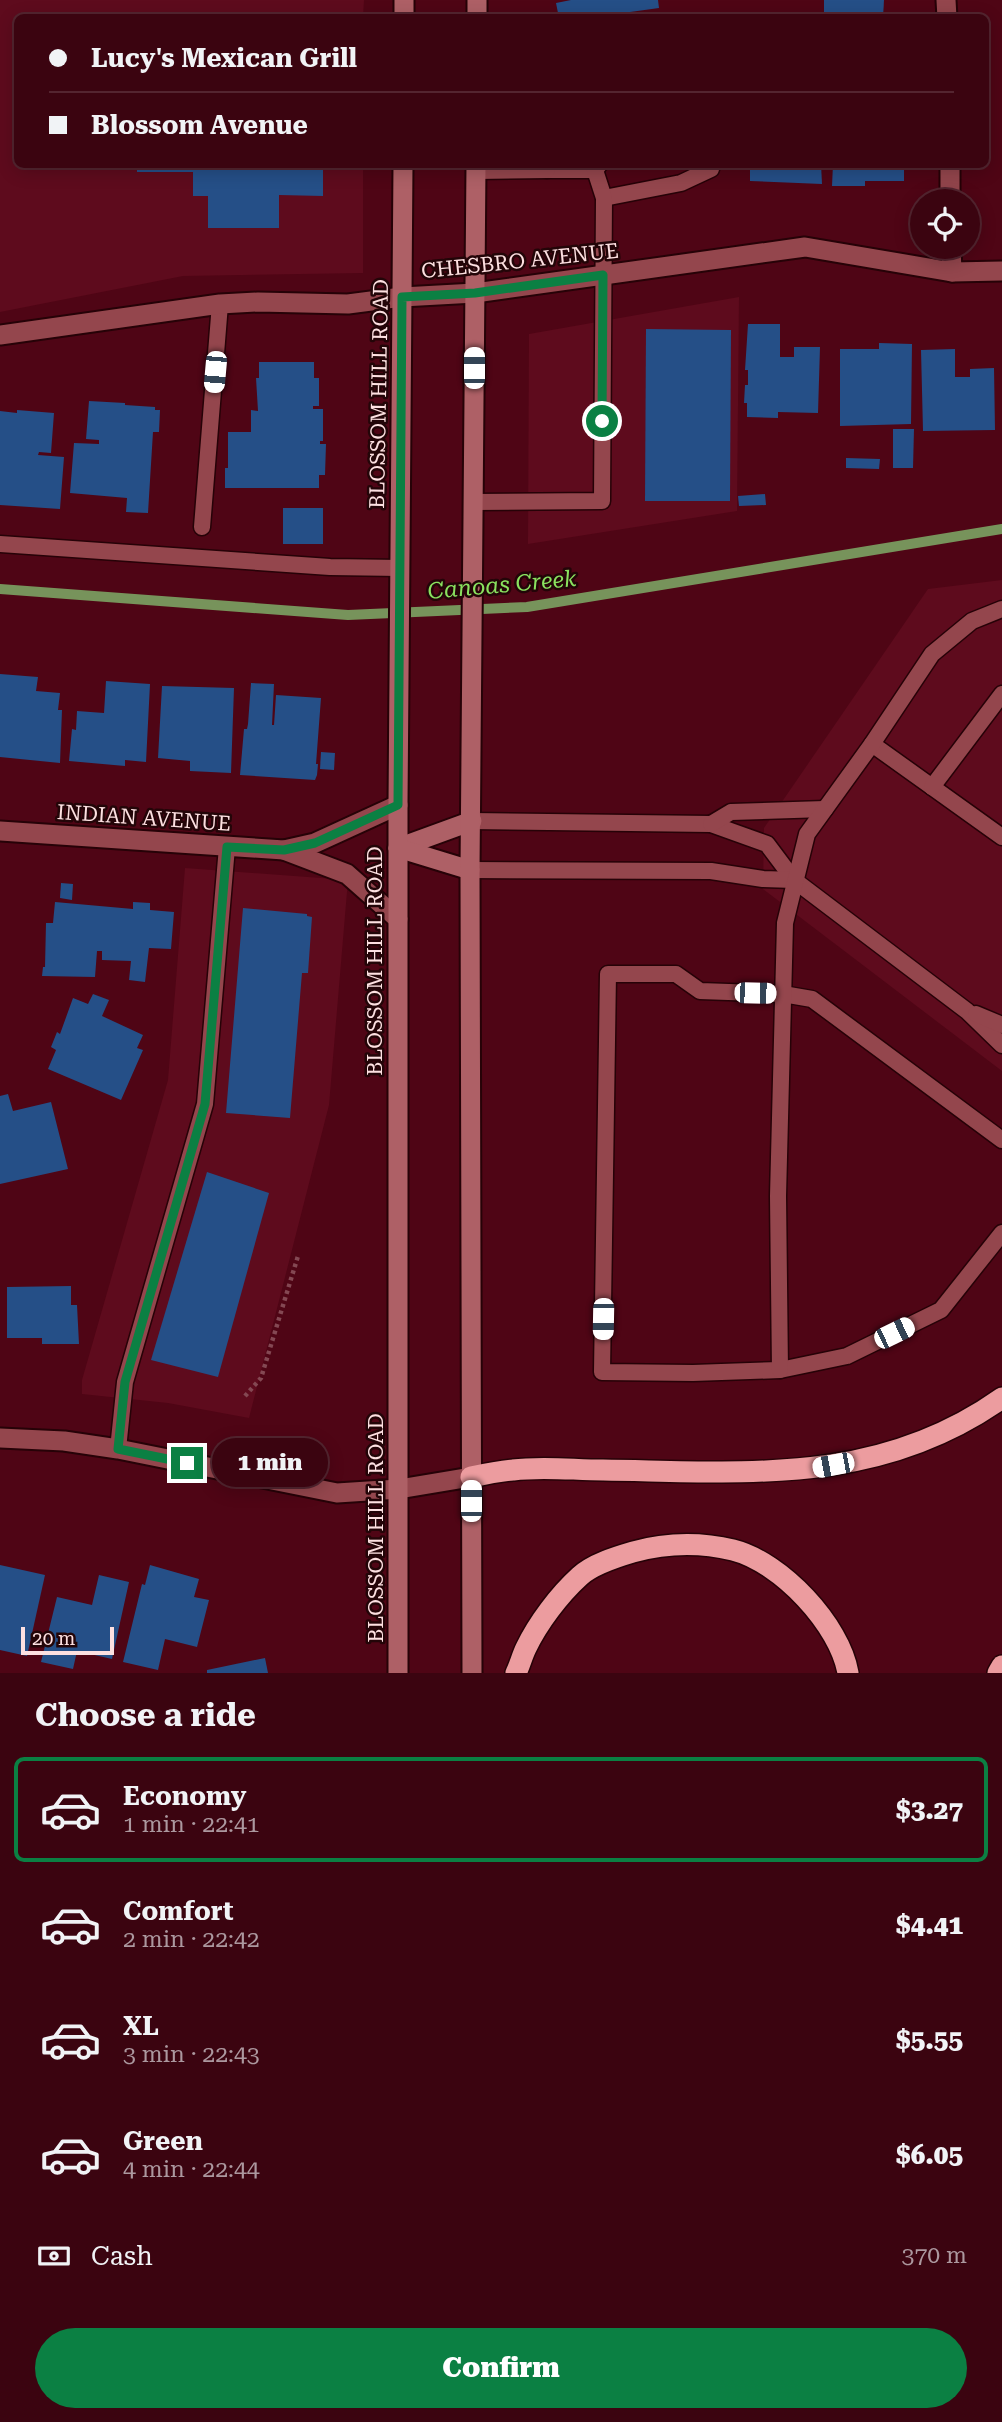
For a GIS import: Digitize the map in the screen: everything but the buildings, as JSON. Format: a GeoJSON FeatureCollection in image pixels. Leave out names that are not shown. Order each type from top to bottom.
{"type":"FeatureCollection","features":[{"type":"Feature","properties":{"kind":"highway"},"geometry":{"type":"LineString","coordinates":[[471,1477],[516,1469],[766,1472],[816,1469],[884,1454],[926,1440],[970,1419],[1002,1398]]}},
{"type":"Feature","properties":{"kind":"highway"},"geometry":{"type":"LineString","coordinates":[[516,1673],[539,1626],[581,1574],[614,1558],[652,1547],[693,1544],[736,1551],[767,1567],[799,1590],[831,1628],[848,1673]]}},
{"type":"Feature","properties":{"kind":"highway"},"geometry":{"type":"LineString","coordinates":[[998,1673],[1002,1667]]}},
{"type":"Feature","properties":{"kind":"main road","name":"BLOSSOM HILL ROAD"},"geometry":{"type":"LineString","coordinates":[[398,1673],[398,805],[403,168]]}},
{"type":"Feature","properties":{"kind":"main road"},"geometry":{"type":"LineString","coordinates":[[472,1673],[470,870],[476,168]]}},
{"type":"Feature","properties":{"kind":"main road"},"geometry":{"type":"LineString","coordinates":[[398,848],[471,821]]}},
{"type":"Feature","properties":{"kind":"main road"},"geometry":{"type":"LineString","coordinates":[[398,848],[470,870]]}},
{"type":"Feature","properties":{"kind":"street"},"geometry":{"type":"LineString","coordinates":[[950,168],[950,189]]}},
{"type":"Feature","properties":{"kind":"street","name":"CHESBRO AVENUE"},"geometry":{"type":"LineString","coordinates":[[0,335],[220,304],[348,303],[475,293],[805,247],[952,272],[1002,271]]}},
{"type":"Feature","properties":{"kind":"street"},"geometry":{"type":"LineString","coordinates":[[951,259],[952,272]]}},
{"type":"Feature","properties":{"kind":"street","name":"INDIAN AVENUE"},"geometry":{"type":"LineString","coordinates":[[0,831],[284,850],[315,843],[398,805]]}},
{"type":"Feature","properties":{"kind":"street","name":"INDIAN AVENUE"},"geometry":{"type":"LineString","coordinates":[[284,850],[347,874],[398,919]]}},
{"type":"Feature","properties":{"kind":"street"},"geometry":{"type":"LineString","coordinates":[[0,1438],[64,1441],[118,1449],[337,1493],[399,1489],[471,1477]]}},
{"type":"Feature","properties":{"kind":"lane"},"geometry":{"type":"LineString","coordinates":[[474,502],[601,501],[604,198],[596,168]]}},
{"type":"Feature","properties":{"kind":"lane"},"geometry":{"type":"LineString","coordinates":[[604,198],[681,183],[712,168]]}},
{"type":"Feature","properties":{"kind":"lane"},"geometry":{"type":"LineString","coordinates":[[202,527],[220,304]]}},
{"type":"Feature","properties":{"kind":"lane"},"geometry":{"type":"LineString","coordinates":[[0,544],[400,572]]}},
{"type":"Feature","properties":{"kind":"lane"},"geometry":{"type":"LineString","coordinates":[[780,1370],[778,1196],[785,923],[807,834],[932,654],[972,621],[1002,609]]}},
{"type":"Feature","properties":{"kind":"lane"},"geometry":{"type":"LineString","coordinates":[[932,787],[1002,694]]}},
{"type":"Feature","properties":{"kind":"lane"},"geometry":{"type":"LineString","coordinates":[[872,744],[1002,837]]}},
{"type":"Feature","properties":{"kind":"lane"},"geometry":{"type":"LineString","coordinates":[[712,824],[731,812],[825,810]]}},
{"type":"Feature","properties":{"kind":"lane"},"geometry":{"type":"LineString","coordinates":[[471,821],[712,824],[766,844],[794,880],[967,1011],[1002,1045]]}},
{"type":"Feature","properties":{"kind":"lane"},"geometry":{"type":"LineString","coordinates":[[118,1449],[125,1382],[205,1104],[227,847]]}},
{"type":"Feature","properties":{"kind":"lane"},"geometry":{"type":"LineString","coordinates":[[470,870],[711,871],[763,879],[794,880]]}},
{"type":"Feature","properties":{"kind":"lane"},"geometry":{"type":"LineString","coordinates":[[1002,1140],[811,999],[783,993],[700,991],[676,974],[608,974],[602,1372],[780,1370],[847,1356],[941,1310],[1002,1233]]}},
{"type":"Feature","properties":{"kind":"lane"},"geometry":{"type":"LineString","coordinates":[[967,1011],[1002,1025]]}},
{"type":"Feature","properties":{"kind":"path"},"geometry":{"type":"LineString","coordinates":[[245,1396],[261,1378],[298,1256]]}},
{"type":"Feature","properties":{"kind":"shaded area"},"geometry":{"type":"Polygon","coordinates":[[[0,0],[364,0],[363,14],[14,14],[14,168],[363,168],[363,273],[183,276],[0,312],[0,0]]]}},
{"type":"Feature","properties":{"kind":"shaded area"},"geometry":{"type":"Polygon","coordinates":[[[739,297],[737,511],[528,544],[529,334],[739,297]]]}},
{"type":"Feature","properties":{"kind":"shaded area"},"geometry":{"type":"Polygon","coordinates":[[[1002,580],[1002,1071],[763,889],[764,828],[928,589],[1002,580]]]}},
{"type":"Feature","properties":{"kind":"shaded area"},"geometry":{"type":"Polygon","coordinates":[[[185,868],[348,880],[329,1105],[249,1418],[168,1403],[82,1394],[82,1380],[168,1080],[185,868]]]}},
{"type":"Feature","properties":{"kind":"waterway","name":"Canoas Creek"},"geometry":{"type":"LineString","coordinates":[[0,589],[348,615],[527,607],[1002,529]]}},
{"type":"Feature","properties":{"kind":"route"},"geometry":{"type":"LineString","coordinates":[[187,1463],[118,1449],[125,1382],[205,1104],[227,847],[284,850],[315,843],[398,805],[402,297],[475,293],[603,275],[602,421]]}}]}
